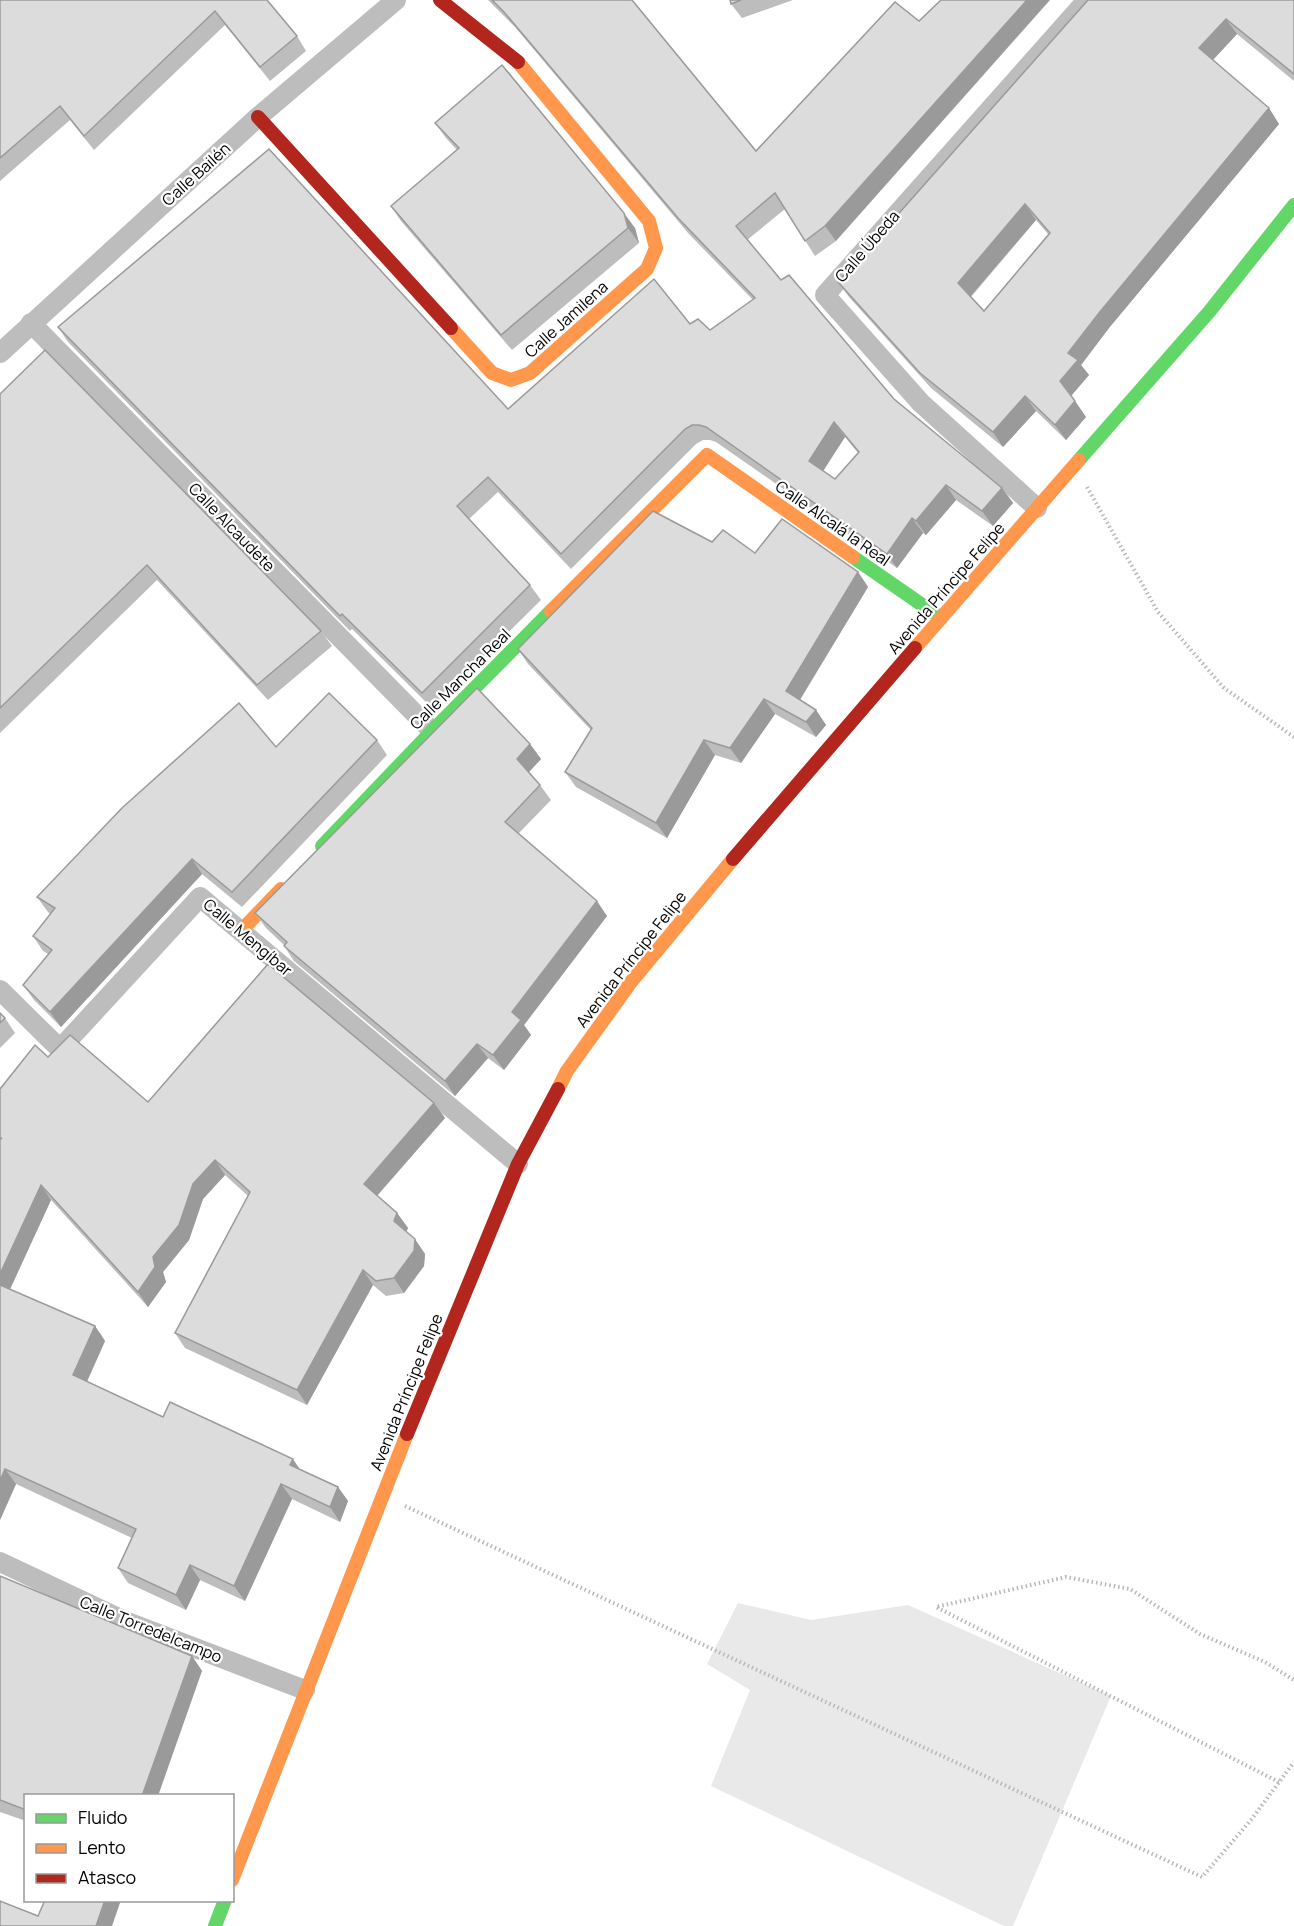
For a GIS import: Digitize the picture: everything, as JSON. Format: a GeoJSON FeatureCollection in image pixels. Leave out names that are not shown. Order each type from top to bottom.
{"type":"FeatureCollection","features":[{"type":"Feature","properties":{"kind":"main road","name":"Calle Jamilena"},"geometry":{"type":"LineString","coordinates":[[258,117],[492,373],[511,380],[530,373],[647,269],[656,248],[649,221],[522,65],[440,0]]}},
{"type":"Feature","properties":{"kind":"main road","name":"Avenida Príncipe Felipe"},"geometry":{"type":"LineString","coordinates":[[234,1875],[382,1496],[518,1164],[567,1071],[632,982],[765,818],[1209,312],[1294,205]]}},
{"type":"Feature","properties":{"kind":"main road","name":"Calle Mancha Real"},"geometry":{"type":"LineString","coordinates":[[312,856],[432,730],[707,455]]}},
{"type":"Feature","properties":{"kind":"main road","name":"Calle Alcalá la Real"},"geometry":{"type":"LineString","coordinates":[[707,455],[941,618]]}},
{"type":"Feature","properties":{"kind":"main road"},"geometry":{"type":"LineString","coordinates":[[241,932],[288,881]]}},
{"type":"Feature","properties":{"kind":"main road"},"geometry":{"type":"LineString","coordinates":[[215,1926],[224,1902]]}},
{"type":"Feature","properties":{"kind":"street","name":"Calle Bailén"},"geometry":{"type":"LineString","coordinates":[[0,353],[258,117],[396,0]]}},
{"type":"Feature","properties":{"kind":"street","name":"Calle Úbeda"},"geometry":{"type":"LineString","coordinates":[[1037,508],[921,403],[825,295],[1087,0]]}},
{"type":"Feature","properties":{"kind":"street","name":"Calle Alcaudete"},"geometry":{"type":"LineString","coordinates":[[31,323],[432,730]]}},
{"type":"Feature","properties":{"kind":"street","name":"Calle Mengíbar"},"geometry":{"type":"LineString","coordinates":[[0,990],[60,1049],[200,897],[518,1164]]}},
{"type":"Feature","properties":{"kind":"street","name":"Calle Torredelcampo"},"geometry":{"type":"LineString","coordinates":[[0,1562],[124,1621],[305,1690]]}},
{"type":"Feature","properties":{"kind":"path"},"geometry":{"type":"LineString","coordinates":[[1075,465],[1158,612],[1224,688],[1294,737]]}},
{"type":"Feature","properties":{"kind":"path"},"geometry":{"type":"LineString","coordinates":[[382,1496],[1202,1877],[1251,1820],[1294,1762]]}},
{"type":"Feature","properties":{"kind":"path"},"geometry":{"type":"LineString","coordinates":[[1279,1782],[936,1607],[1066,1577],[1130,1589],[1200,1634],[1265,1662],[1294,1680]]}},
{"type":"Feature","properties":{"kind":"shaded area"},"geometry":{"type":"Polygon","coordinates":[[[738,1603],[811,1620],[908,1605],[1111,1696],[1013,1926],[1004,1926],[711,1786],[750,1690],[707,1664],[738,1603]]]}},
{"type":"Feature","properties":{"kind":"building"},"geometry":{"type":"Polygon","coordinates":[[[0,0],[267,0],[297,36],[260,67],[215,11],[84,136],[60,106],[0,158],[0,0]]]}},
{"type":"Feature","properties":{"kind":"building"},"geometry":{"type":"Polygon","coordinates":[[[492,0],[632,0],[756,151],[895,2],[919,21],[941,0],[1027,0],[825,226],[805,241],[775,193],[736,226],[781,280],[789,275],[894,399],[1002,488],[982,511],[946,485],[916,521],[912,518],[887,554],[706,427],[692,425],[685,429],[561,554],[488,477],[457,506],[530,585],[422,693],[342,614],[340,616],[58,327],[269,149],[508,409],[654,279],[690,324],[698,319],[710,330],[755,298],[678,218],[492,0]],[[834,422],[809,461],[835,479],[859,452],[834,422]]]}},
{"type":"Feature","properties":{"kind":"building"},"geometry":{"type":"Polygon","coordinates":[[[1088,0],[1294,0],[1294,74],[1226,19],[1199,48],[1269,108],[1068,353],[1078,360],[1060,381],[1075,401],[1055,425],[1025,396],[993,432],[920,373],[838,282],[1088,0]],[[1025,204],[958,283],[984,311],[1050,233],[1025,204]]]}},
{"type":"Feature","properties":{"kind":"building"},"geometry":{"type":"Polygon","coordinates":[[[502,65],[624,213],[628,228],[501,335],[391,206],[459,148],[435,123],[502,65]]]}},
{"type":"Feature","properties":{"kind":"building"},"geometry":{"type":"Polygon","coordinates":[[[45,350],[321,631],[257,685],[147,565],[0,708],[0,394],[45,350]]]}},
{"type":"Feature","properties":{"kind":"building"},"geometry":{"type":"Polygon","coordinates":[[[653,511],[712,542],[723,530],[755,553],[782,519],[858,572],[786,691],[816,710],[806,722],[764,699],[730,748],[704,740],[656,823],[565,772],[592,728],[518,649],[653,511]]]}},
{"type":"Feature","properties":{"kind":"building"},"geometry":{"type":"Polygon","coordinates":[[[477,688],[530,744],[517,759],[540,785],[505,822],[597,901],[512,1012],[521,1020],[493,1055],[477,1044],[445,1081],[284,946],[287,942],[255,913],[477,688]]]}},
{"type":"Feature","properties":{"kind":"building"},"geometry":{"type":"Polygon","coordinates":[[[329,693],[377,740],[232,892],[192,859],[50,1012],[23,985],[52,950],[33,936],[55,908],[37,897],[122,808],[239,703],[276,747],[329,693]]]}},
{"type":"Feature","properties":{"kind":"building"},"geometry":{"type":"Polygon","coordinates":[[[268,964],[434,1103],[364,1184],[397,1213],[394,1221],[415,1239],[414,1251],[394,1278],[376,1281],[363,1270],[297,1390],[175,1333],[250,1192],[215,1160],[193,1184],[179,1225],[153,1257],[155,1267],[138,1292],[41,1185],[0,1274],[0,1138],[2,1139],[0,1137],[0,1089],[35,1045],[48,1057],[70,1035],[148,1102],[268,964]]]}},
{"type":"Feature","properties":{"kind":"building"},"geometry":{"type":"Polygon","coordinates":[[[0,1013],[5,1018],[0,1023],[0,1013]]]}},
{"type":"Feature","properties":{"kind":"building"},"geometry":{"type":"Polygon","coordinates":[[[0,1285],[95,1326],[73,1375],[163,1417],[170,1402],[293,1459],[290,1465],[338,1487],[330,1507],[281,1484],[234,1586],[190,1565],[176,1595],[118,1568],[136,1529],[5,1469],[0,1481],[0,1285]]]}},
{"type":"Feature","properties":{"kind":"building"},"geometry":{"type":"Polygon","coordinates":[[[0,1576],[192,1656],[143,1794],[24,1794],[24,1809],[0,1800],[0,1576]]]}},
{"type":"Feature","properties":{"kind":"building"},"geometry":{"type":"Polygon","coordinates":[[[0,1901],[38,1916],[44,1902],[104,1902],[96,1926],[0,1926],[0,1901]]]}},
{"type":"Feature","properties":{"kind":"traffic: fast"},"geometry":{"type":"LineString","coordinates":[[1079,460],[1209,312],[1294,205]]}},
{"type":"Feature","properties":{"kind":"traffic: fast"},"geometry":{"type":"LineString","coordinates":[[853,557],[941,618]]}},
{"type":"Feature","properties":{"kind":"traffic: fast"},"geometry":{"type":"LineString","coordinates":[[322,846],[551,611]]}},
{"type":"Feature","properties":{"kind":"traffic: fast"},"geometry":{"type":"LineString","coordinates":[[215,1926],[224,1902]]}},
{"type":"Feature","properties":{"kind":"traffic: slow"},"geometry":{"type":"LineString","coordinates":[[451,328],[492,373],[511,380],[530,373],[647,269],[656,248],[649,221],[518,62]]}},
{"type":"Feature","properties":{"kind":"traffic: slow"},"geometry":{"type":"LineString","coordinates":[[551,611],[707,455],[853,557]]}},
{"type":"Feature","properties":{"kind":"traffic: slow"},"geometry":{"type":"LineString","coordinates":[[915,648],[1079,460]]}},
{"type":"Feature","properties":{"kind":"traffic: slow"},"geometry":{"type":"LineString","coordinates":[[558,1089],[567,1071],[631,982],[733,859]]}},
{"type":"Feature","properties":{"kind":"traffic: slow"},"geometry":{"type":"LineString","coordinates":[[241,931],[281,889]]}},
{"type":"Feature","properties":{"kind":"traffic: slow"},"geometry":{"type":"LineString","coordinates":[[234,1875],[407,1434]]}},
{"type":"Feature","properties":{"kind":"traffic: jam"},"geometry":{"type":"LineString","coordinates":[[440,0],[518,62]]}},
{"type":"Feature","properties":{"kind":"traffic: jam"},"geometry":{"type":"LineString","coordinates":[[258,117],[451,328]]}},
{"type":"Feature","properties":{"kind":"traffic: jam"},"geometry":{"type":"LineString","coordinates":[[733,859],[915,648]]}},
{"type":"Feature","properties":{"kind":"traffic: jam"},"geometry":{"type":"LineString","coordinates":[[407,1434],[518,1164],[558,1089]]}}]}
